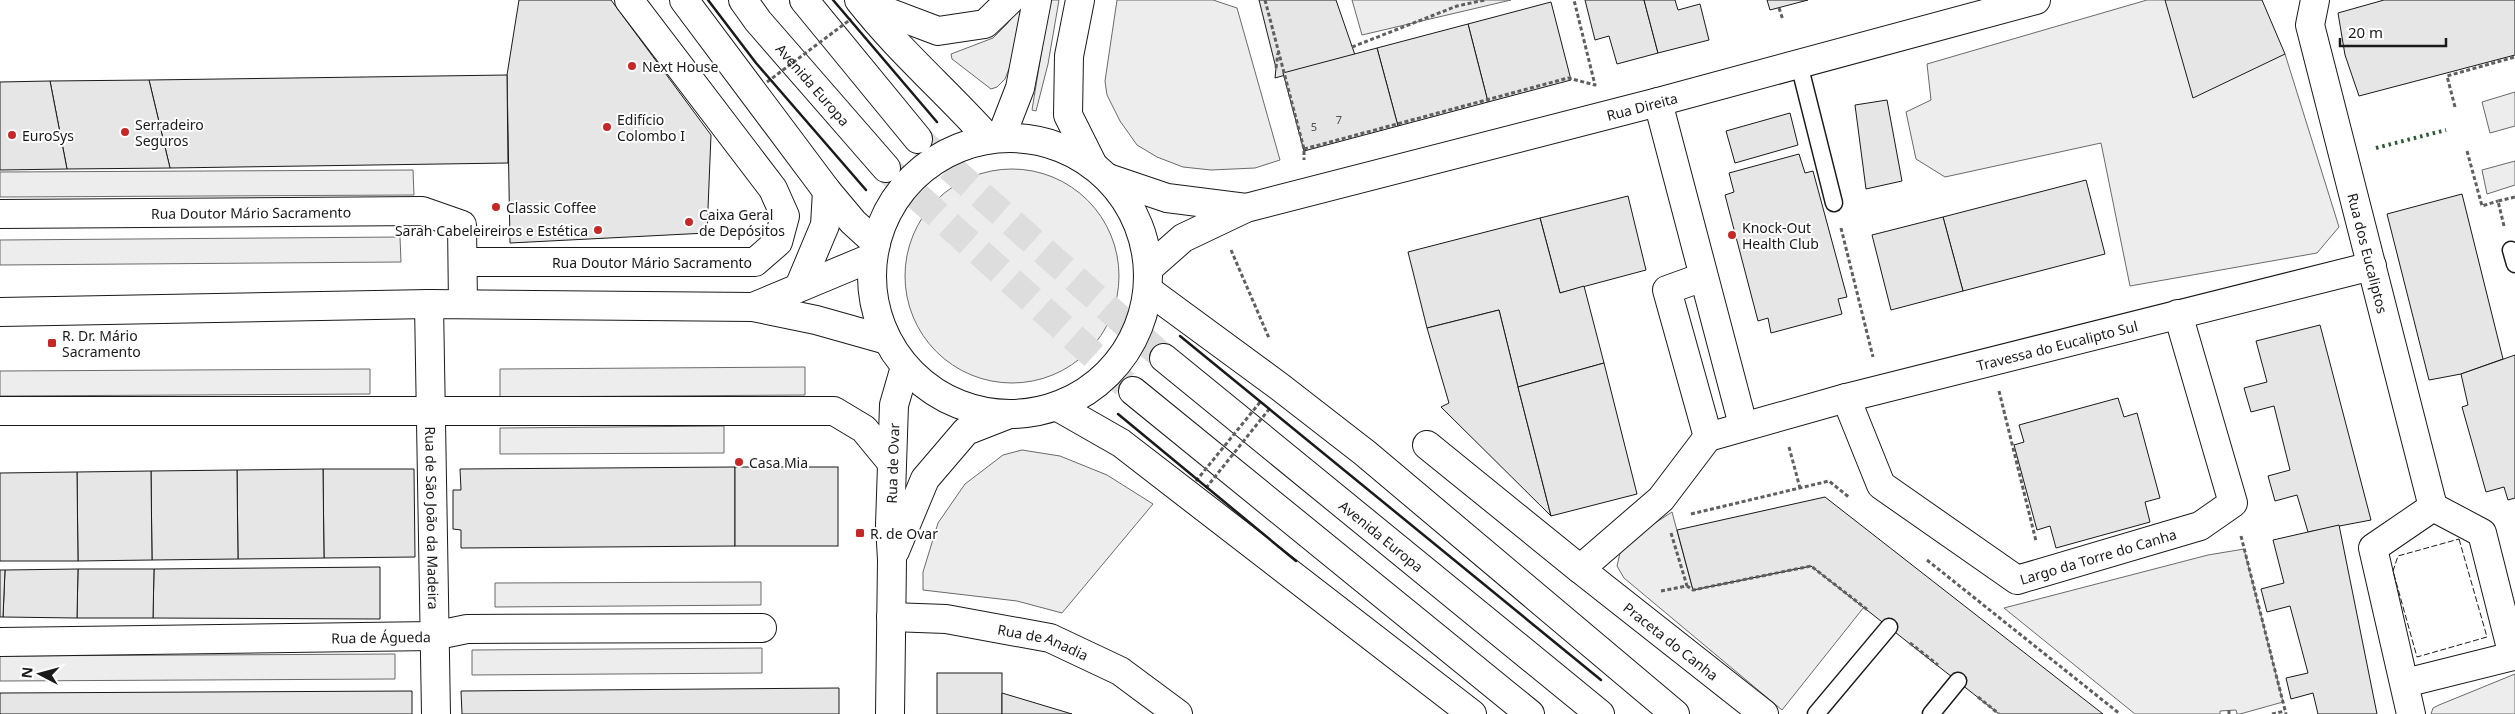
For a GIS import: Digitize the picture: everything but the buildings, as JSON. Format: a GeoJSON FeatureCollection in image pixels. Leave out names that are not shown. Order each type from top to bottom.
{"type":"FeatureCollection","features":[{"type":"Feature","properties":{"kind":"street","name":"Rua Doutor Mário Sacramento"},"geometry":{"type":"LineString","coordinates":[[464,262],[754,262],[778,242],[785,216],[773,189],[629,0]]}},
{"type":"Feature","properties":{"kind":"street"},"geometry":{"type":"LineString","coordinates":[[684,0],[827,191],[874,250]]}},
{"type":"Feature","properties":{"kind":"street","name":"Avenida Europa"},"geometry":{"type":"LineString","coordinates":[[743,0],[758,21],[886,168]]}},
{"type":"Feature","properties":{"kind":"street"},"geometry":{"type":"LineString","coordinates":[[804,0],[918,139]]}},
{"type":"Feature","properties":{"kind":"street"},"geometry":{"type":"LineString","coordinates":[[995,138],[1020,88],[1037,0]]}},
{"type":"Feature","properties":{"kind":"street"},"geometry":{"type":"LineString","coordinates":[[1080,0],[1069,56],[1068,115],[1101,171],[1129,204],[1143,235],[1148,279],[1139,328],[1120,362],[1092,388],[1058,407],[1033,414],[1007,415],[969,409],[934,393],[905,367],[887,340],[874,300],[874,250],[891,205],[917,174],[950,151],[995,138],[1033,139],[1065,148],[1101,171],[1167,198],[1246,208]]}},
{"type":"Feature","properties":{"kind":"street","name":"Rua Direita"},"geometry":{"type":"LineString","coordinates":[[1246,208],[1658,102],[2036,0]]}},
{"type":"Feature","properties":{"kind":"street","name":"Rua dos Eucaliptos"},"geometry":{"type":"LineString","coordinates":[[2316,0],[2310,25],[2433,507]]}},
{"type":"Feature","properties":{"kind":"street"},"geometry":{"type":"LineString","coordinates":[[857,7],[938,31],[985,24],[1007,1]]}},
{"type":"Feature","properties":{"kind":"street"},"geometry":{"type":"LineString","coordinates":[[857,7],[995,138]]}},
{"type":"Feature","properties":{"kind":"street"},"geometry":{"type":"LineString","coordinates":[[1658,102],[1743,425]]}},
{"type":"Feature","properties":{"kind":"street"},"geometry":{"type":"LineString","coordinates":[[799,287],[825,225],[827,191]]}},
{"type":"Feature","properties":{"kind":"street"},"geometry":{"type":"LineString","coordinates":[[1148,279],[1183,238],[1246,208]]}},
{"type":"Feature","properties":{"kind":"street","name":"Rua Doutor Mário Sacramento"},"geometry":{"type":"LineString","coordinates":[[0,214],[422,211],[462,225],[464,262],[463,304]]}},
{"type":"Feature","properties":{"kind":"street"},"geometry":{"type":"LineString","coordinates":[[753,307],[799,287],[874,250]]}},
{"type":"Feature","properties":{"kind":"street","name":"Travessa do Eucalipto Sul"},"geometry":{"type":"LineString","coordinates":[[1708,436],[1846,398],[2372,266]]}},
{"type":"Feature","properties":{"kind":"street"},"geometry":{"type":"LineString","coordinates":[[1580,569],[1664,510],[1708,436],[1667,290],[1703,277]]}},
{"type":"Feature","properties":{"kind":"street"},"geometry":{"type":"LineString","coordinates":[[1148,279],[1365,453],[1675,714]]}},
{"type":"Feature","properties":{"kind":"street"},"geometry":{"type":"LineString","coordinates":[[0,312],[429,304],[753,307],[816,320],[887,340]]}},
{"type":"Feature","properties":{"kind":"street"},"geometry":{"type":"LineString","coordinates":[[429,304],[431,412]]}},
{"type":"Feature","properties":{"kind":"street"},"geometry":{"type":"LineString","coordinates":[[2178,314],[2233,503]]}},
{"type":"Feature","properties":{"kind":"street","name":"Avenida Europa"},"geometry":{"type":"LineString","coordinates":[[1164,358],[1600,714]]}},
{"type":"Feature","properties":{"kind":"street","name":"Rua de Ovar"},"geometry":{"type":"LineString","coordinates":[[890,714],[894,405],[905,367]]}},
{"type":"Feature","properties":{"kind":"street"},"geometry":{"type":"LineString","coordinates":[[1133,391],[1530,714]]}},
{"type":"Feature","properties":{"kind":"street","name":"Largo da Torre do Canha"},"geometry":{"type":"LineString","coordinates":[[1846,398],[1881,486],[2017,580],[2200,526],[2233,503]]}},
{"type":"Feature","properties":{"kind":"street"},"geometry":{"type":"LineString","coordinates":[[1058,407],[1121,443],[1472,714]]}},
{"type":"Feature","properties":{"kind":"street"},"geometry":{"type":"LineString","coordinates":[[0,412],[834,411],[864,429],[892,463]]}},
{"type":"Feature","properties":{"kind":"street","name":"Rua de São João da Madeira"},"geometry":{"type":"LineString","coordinates":[[431,412],[433,636],[436,714]]}},
{"type":"Feature","properties":{"kind":"street","name":"Rua de Ovar"},"geometry":{"type":"LineString","coordinates":[[892,560],[926,479],[966,431],[1007,415]]}},
{"type":"Feature","properties":{"kind":"street","name":"Praceta do Canha"},"geometry":{"type":"LineString","coordinates":[[1427,445],[1619,601],[1764,714]]}},
{"type":"Feature","properties":{"kind":"street"},"geometry":{"type":"LineString","coordinates":[[2405,683],[2513,656],[2482,533],[2433,507],[2372,548],[2411,714]]}},
{"type":"Feature","properties":{"kind":"street","name":"Rua de Anadia"},"geometry":{"type":"LineString","coordinates":[[891,617],[946,619],[1050,638],[1120,671],[1178,714]]}},
{"type":"Feature","properties":{"kind":"street","name":"Rua de Águeda"},"geometry":{"type":"LineString","coordinates":[[0,642],[433,636],[467,629],[762,628]]}},
{"type":"Feature","properties":{"kind":"lane"},"geometry":{"type":"LineString","coordinates":[[1799,64],[1834,203]]}},
{"type":"Feature","properties":{"kind":"lane"},"geometry":{"type":"LineString","coordinates":[[1816,714],[1889,627]]}},
{"type":"Feature","properties":{"kind":"lane"},"geometry":{"type":"LineString","coordinates":[[1931,714],[1958,681]]}},
{"type":"Feature","properties":{"kind":"path"},"geometry":{"type":"LineString","coordinates":[[1265,0],[1304,149],[1304,168]]}},
{"type":"Feature","properties":{"kind":"path"},"geometry":{"type":"LineString","coordinates":[[1455,0],[1457,6]]}},
{"type":"Feature","properties":{"kind":"path"},"geometry":{"type":"LineString","coordinates":[[1352,47],[1457,6],[1486,0]]}},
{"type":"Feature","properties":{"kind":"path"},"geometry":{"type":"LineString","coordinates":[[1304,149],[1568,78],[1595,85],[1574,0]]}},
{"type":"Feature","properties":{"kind":"path"},"geometry":{"type":"LineString","coordinates":[[767,82],[857,7]]}},
{"type":"Feature","properties":{"kind":"path"},"geometry":{"type":"LineString","coordinates":[[1780,8],[1783,20]]}},
{"type":"Feature","properties":{"kind":"path"},"geometry":{"type":"LineString","coordinates":[[1276,68],[1278,50]]}},
{"type":"Feature","properties":{"kind":"path"},"geometry":{"type":"LineString","coordinates":[[2455,107],[2447,76],[2515,57]]}},
{"type":"Feature","properties":{"kind":"path"},"geometry":{"type":"LineString","coordinates":[[2467,151],[2482,206],[2515,197]]}},
{"type":"Feature","properties":{"kind":"path"},"geometry":{"type":"LineString","coordinates":[[2498,202],[2501,216]]}},
{"type":"Feature","properties":{"kind":"path"},"geometry":{"type":"LineString","coordinates":[[1834,203],[1882,389]]}},
{"type":"Feature","properties":{"kind":"path"},"geometry":{"type":"LineString","coordinates":[[1240,247],[1231,250],[1272,345]]}},
{"type":"Feature","properties":{"kind":"path"},"geometry":{"type":"LineString","coordinates":[[1991,362],[2044,572]]}},
{"type":"Feature","properties":{"kind":"path"},"geometry":{"type":"LineString","coordinates":[[1196,480],[1261,401]]}},
{"type":"Feature","properties":{"kind":"path"},"geometry":{"type":"LineString","coordinates":[[1206,488],[1270,408]]}},
{"type":"Feature","properties":{"kind":"path"},"geometry":{"type":"LineString","coordinates":[[1780,416],[1800,488]]}},
{"type":"Feature","properties":{"kind":"path"},"geometry":{"type":"LineString","coordinates":[[1852,500],[1829,481],[1800,488],[1664,510],[1687,586],[1693,590],[1811,566],[1999,714]]}},
{"type":"Feature","properties":{"kind":"path"},"geometry":{"type":"LineString","coordinates":[[2233,503],[2286,712],[2272,714]]}},
{"type":"Feature","properties":{"kind":"path"},"geometry":{"type":"LineString","coordinates":[[1922,556],[2120,714]]}},
{"type":"Feature","properties":{"kind":"path"},"geometry":{"type":"LineString","coordinates":[[1619,601],[1687,586]]}},
{"type":"Feature","properties":{"kind":"shaded area"},"geometry":{"type":"Polygon","coordinates":[[[1026,0],[1014,56],[1005,79],[997,87],[991,89],[952,59],[951,54],[993,38],[1026,0]]]}},
{"type":"Feature","properties":{"kind":"shaded area"},"geometry":{"type":"Polygon","coordinates":[[[1050,0],[1059,0],[1048,64],[1036,111],[1032,110],[1050,0]]]}},
{"type":"Feature","properties":{"kind":"shaded area"},"geometry":{"type":"Polygon","coordinates":[[[1117,0],[1213,0],[1237,8],[1280,160],[1255,168],[1211,170],[1183,167],[1157,157],[1137,145],[1120,121],[1107,95],[1105,81],[1117,0]]]}},
{"type":"Feature","properties":{"kind":"shaded area"},"geometry":{"type":"Polygon","coordinates":[[[1352,0],[1511,0],[1362,35],[1352,0]]]}},
{"type":"Feature","properties":{"kind":"shaded area"},"geometry":{"type":"Polygon","coordinates":[[[2147,0],[2165,0],[2285,54],[2339,227],[2317,253],[2130,286],[2101,143],[1945,177],[1916,159],[1906,112],[1931,100],[1927,64],[2147,0]]]}},
{"type":"Feature","properties":{"kind":"shaded area"},"geometry":{"type":"Polygon","coordinates":[[[2515,92],[2515,126],[2490,133],[2482,102],[2515,92]]]}},
{"type":"Feature","properties":{"kind":"shaded area"},"geometry":{"type":"Polygon","coordinates":[[[2515,161],[2515,185],[2487,194],[2482,170],[2515,161]]]}},
{"type":"Feature","properties":{"kind":"shaded area"},"geometry":{"type":"Polygon","coordinates":[[[1001,169],[1023,169],[1043,173],[1063,181],[1088,200],[1107,225],[1115,245],[1119,276],[1115,307],[1107,327],[1088,352],[1063,371],[1043,379],[1023,383],[1001,383],[981,379],[961,371],[944,359],[929,344],[917,327],[909,307],[905,287],[905,265],[909,245],[917,225],[929,208],[944,193],[961,181],[981,173],[1001,169]]]}},
{"type":"Feature","properties":{"kind":"shaded area"},"geometry":{"type":"Polygon","coordinates":[[[413,170],[414,195],[0,197],[0,172],[413,170]]]}},
{"type":"Feature","properties":{"kind":"shaded area"},"geometry":{"type":"Polygon","coordinates":[[[400,237],[401,262],[0,265],[0,240],[400,237]]]}},
{"type":"Feature","properties":{"kind":"shaded area"},"geometry":{"type":"Polygon","coordinates":[[[805,367],[805,395],[500,397],[500,369],[805,367]]]}},
{"type":"Feature","properties":{"kind":"shaded area"},"geometry":{"type":"Polygon","coordinates":[[[370,369],[370,394],[0,396],[0,371],[370,369]]]}},
{"type":"Feature","properties":{"kind":"shaded area"},"geometry":{"type":"Polygon","coordinates":[[[724,426],[724,453],[500,454],[500,428],[724,426]]]}},
{"type":"Feature","properties":{"kind":"shaded area"},"geometry":{"type":"Polygon","coordinates":[[[1022,450],[1060,456],[1107,475],[1153,504],[1062,613],[1017,601],[923,590],[923,572],[938,523],[965,484],[1003,455],[1022,450]]]}},
{"type":"Feature","properties":{"kind":"shaded area"},"geometry":{"type":"Polygon","coordinates":[[[1672,512],[1693,590],[1811,566],[1864,607],[1782,710],[1624,578],[1617,566],[1621,549],[1630,539],[1672,512]]]}},
{"type":"Feature","properties":{"kind":"shaded area"},"geometry":{"type":"Polygon","coordinates":[[[2244,549],[2283,702],[2240,714],[2237,714],[2236,710],[2220,711],[2220,714],[2135,714],[2004,608],[2208,555],[2244,549]]]}},
{"type":"Feature","properties":{"kind":"shaded area"},"geometry":{"type":"Polygon","coordinates":[[[761,582],[761,605],[495,607],[495,583],[761,582]]]}},
{"type":"Feature","properties":{"kind":"shaded area"},"geometry":{"type":"Polygon","coordinates":[[[762,648],[762,673],[472,675],[472,650],[762,648]]]}},
{"type":"Feature","properties":{"kind":"shaded area"},"geometry":{"type":"Polygon","coordinates":[[[395,654],[395,679],[0,681],[0,656],[395,654]]]}},
{"type":"Feature","properties":{"kind":"shaded area"},"geometry":{"type":"Polygon","coordinates":[[[2515,674],[2515,714],[2431,714],[2433,708],[2439,705],[2515,674]]]}},
{"type":"Feature","properties":{"kind":"tunnel"},"geometry":{"type":"LineString","coordinates":[[918,139],[1164,358]]}},
{"type":"Feature","properties":{"kind":"tunnel"},"geometry":{"type":"LineString","coordinates":[[886,168],[1133,391]]}},
{"type":"Feature","properties":{"kind":"hedge"},"geometry":{"type":"LineString","coordinates":[[2376,148],[2446,130]]}},
{"type":"Feature","properties":{"kind":"fence"},"geometry":{"type":"LineString","coordinates":[[2459,539],[2487,637],[2417,657],[2393,571],[2398,556],[2459,539]]}},
{"type":"Feature","properties":{"kind":"wall"},"geometry":{"type":"LineString","coordinates":[[708,0],[756,63],[866,190]]}},
{"type":"Feature","properties":{"kind":"wall"},"geometry":{"type":"LineString","coordinates":[[833,0],[937,122]]}},
{"type":"Feature","properties":{"kind":"wall"},"geometry":{"type":"LineString","coordinates":[[1180,336],[1601,680]]}},
{"type":"Feature","properties":{"kind":"wall"},"geometry":{"type":"LineString","coordinates":[[1118,414],[1296,561]]}},
{"type":"Feature","properties":{"kind":"place","name":"Next House"},"geometry":{"type":"Point","coordinates":[632,66]}},
{"type":"Feature","properties":{"kind":"place","name":"Edifício Colombo I"},"geometry":{"type":"Point","coordinates":[607,127]}},
{"type":"Feature","properties":{"kind":"place","name":"Serradeiro Seguros"},"geometry":{"type":"Point","coordinates":[125,132]}},
{"type":"Feature","properties":{"kind":"place","name":"EuroSys"},"geometry":{"type":"Point","coordinates":[12,135]}},
{"type":"Feature","properties":{"kind":"place","name":"Classic Coffee"},"geometry":{"type":"Point","coordinates":[496,207]}},
{"type":"Feature","properties":{"kind":"place","name":"Caixa Geral de Depósitos"},"geometry":{"type":"Point","coordinates":[689,222]}},
{"type":"Feature","properties":{"kind":"place","name":"Sarah Cabeleireiros e Estética"},"geometry":{"type":"Point","coordinates":[598,230]}},
{"type":"Feature","properties":{"kind":"place","name":"Knock-Out Health Club"},"geometry":{"type":"Point","coordinates":[1732,235]}},
{"type":"Feature","properties":{"kind":"place","name":"R. Dr. Mário Sacramento"},"geometry":{"type":"Point","coordinates":[52,343]}},
{"type":"Feature","properties":{"kind":"place","name":"Casa Mia"},"geometry":{"type":"Point","coordinates":[739,462]}},
{"type":"Feature","properties":{"kind":"place","name":"R. de Ovar"},"geometry":{"type":"Point","coordinates":[860,533]}}]}
